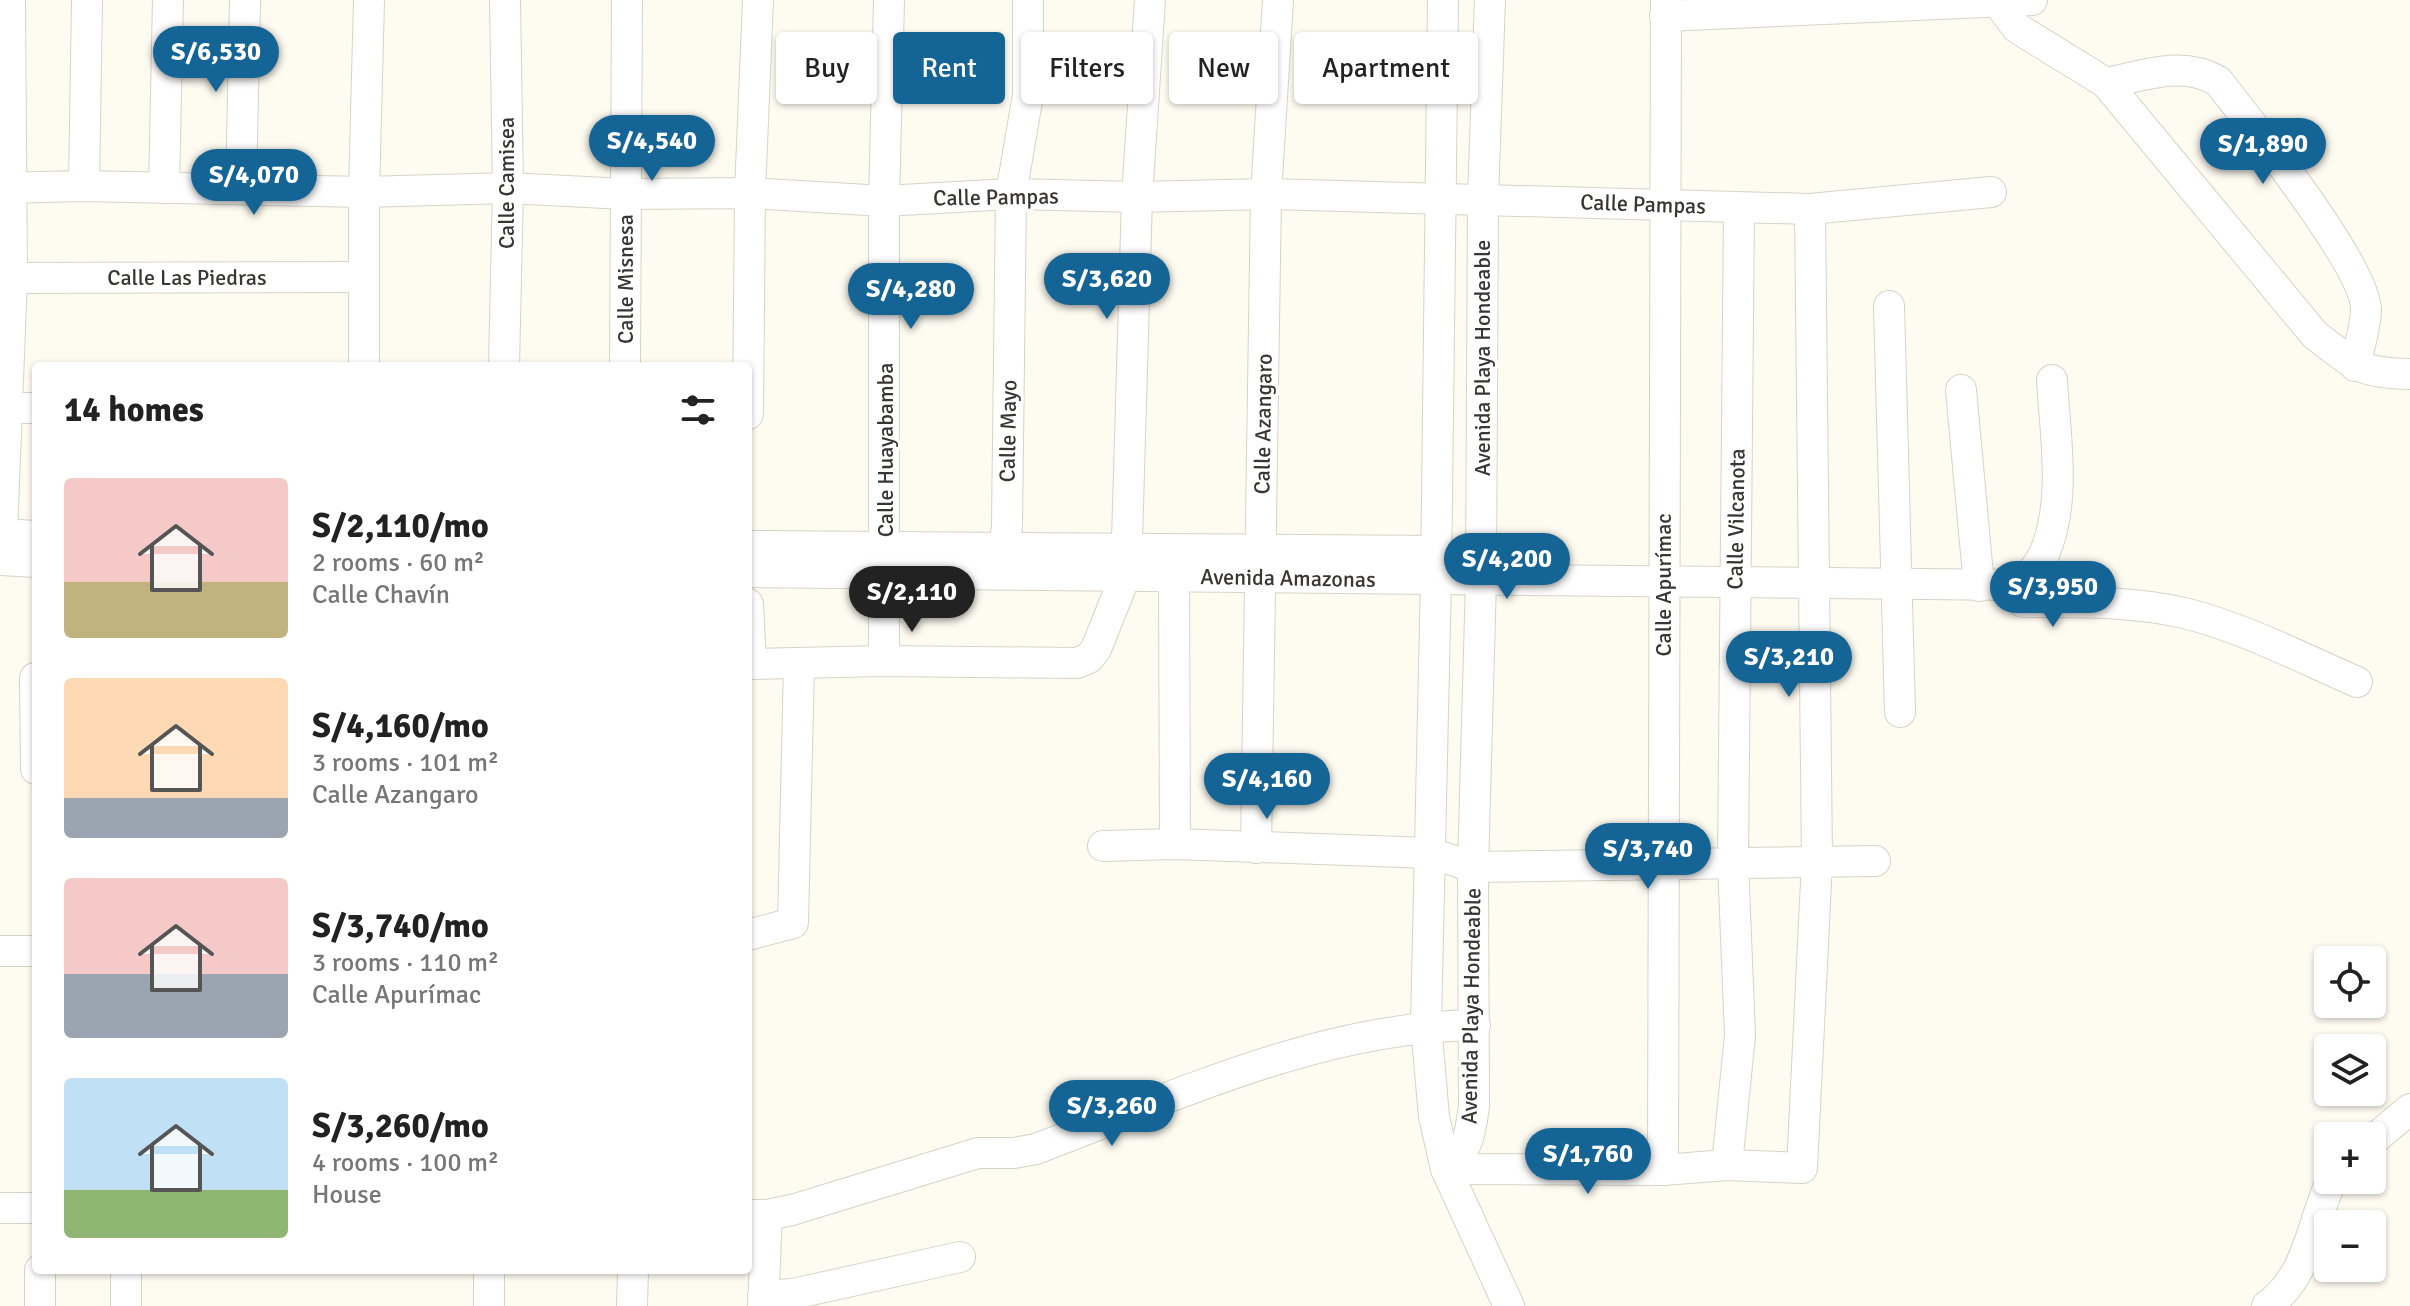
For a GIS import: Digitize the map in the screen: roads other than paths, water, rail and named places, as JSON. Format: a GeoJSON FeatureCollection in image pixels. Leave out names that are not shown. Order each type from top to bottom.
{"type":"FeatureCollection","features":[{"type":"Feature","properties":{"kind":"street"},"geometry":{"type":"LineString","coordinates":[[1,542],[22,408],[4,188],[10,0]]}},
{"type":"Feature","properties":{"kind":"street"},"geometry":{"type":"LineString","coordinates":[[84,186],[87,0]]}},
{"type":"Feature","properties":{"kind":"street"},"geometry":{"type":"LineString","coordinates":[[164,188],[168,0]]}},
{"type":"Feature","properties":{"kind":"street"},"geometry":{"type":"LineString","coordinates":[[241,189],[245,0]]}},
{"type":"Feature","properties":{"kind":"street"},"geometry":{"type":"LineString","coordinates":[[364,362],[369,0]]}},
{"type":"Feature","properties":{"kind":"street","name":"Calle Camisea"},"geometry":{"type":"LineString","coordinates":[[504,362],[508,188],[505,0]]}},
{"type":"Feature","properties":{"kind":"street","name":"Calle Misnesa"},"geometry":{"type":"LineString","coordinates":[[625,362],[627,0]]}},
{"type":"Feature","properties":{"kind":"street"},"geometry":{"type":"LineString","coordinates":[[748,362],[750,193],[758,0]]}},
{"type":"Feature","properties":{"kind":"street","name":"Calle Huayabamba"},"geometry":{"type":"LineString","coordinates":[[884,661],[884,201],[889,0]]}},
{"type":"Feature","properties":{"kind":"street","name":"Calle Mayo"},"geometry":{"type":"LineString","coordinates":[[1003,561],[1011,194],[1028,95],[1028,0]]}},
{"type":"Feature","properties":{"kind":"street"},"geometry":{"type":"LineString","coordinates":[[752,664],[884,661],[1077,663],[1089,658],[1096,649],[1126,561],[1137,197],[1150,0]]}},
{"type":"Feature","properties":{"kind":"street","name":"Calle Azangaro"},"geometry":{"type":"LineString","coordinates":[[1256,848],[1266,194],[1278,0]]}},
{"type":"Feature","properties":{"kind":"street","name":"Avenida Playa Hondeable"},"geometry":{"type":"LineString","coordinates":[[1443,0],[1426,1025],[1434,1117],[1446,1169],[1463,1154],[1470,1133],[1475,1025],[1473,867],[1481,580],[1483,198],[1490,0]]}},
{"type":"Feature","properties":{"kind":"street"},"geometry":{"type":"LineString","coordinates":[[1666,8],[2032,0]]}},
{"type":"Feature","properties":{"kind":"street"},"geometry":{"type":"LineString","coordinates":[[1996,2],[2017,28],[2106,83],[2315,335],[2355,366],[2374,374],[2410,374]]}},
{"type":"Feature","properties":{"kind":"street","name":"Calle Apurímac"},"geometry":{"type":"LineString","coordinates":[[1663,1170],[1666,8]]}},
{"type":"Feature","properties":{"kind":"street"},"geometry":{"type":"LineString","coordinates":[[2106,83],[2181,69],[2201,71],[2218,81],[2326,226],[2354,274],[2367,309],[2355,366]]}},
{"type":"Feature","properties":{"kind":"street","name":"Calle Pampas"},"geometry":{"type":"LineString","coordinates":[[4,188],[84,186],[364,192],[508,188],[625,194],[750,193],[884,201],[1011,194],[1137,197],[1266,194],[1810,209],[1991,192]]}},
{"type":"Feature","properties":{"kind":"street","name":"Calle Vilcanota"},"geometry":{"type":"LineString","coordinates":[[1727,1165],[1739,1056],[1733,863],[1739,208]]}},
{"type":"Feature","properties":{"kind":"street"},"geometry":{"type":"LineString","coordinates":[[1509,1306],[1446,1169],[1663,1170],[1727,1165],[1802,1168],[1817,862],[1810,209]]}},
{"type":"Feature","properties":{"kind":"street","name":"Calle Las Piedras"},"geometry":{"type":"LineString","coordinates":[[12,278],[363,277]]}},
{"type":"Feature","properties":{"kind":"street"},"geometry":{"type":"LineString","coordinates":[[1889,306],[1900,712]]}},
{"type":"Feature","properties":{"kind":"street"},"geometry":{"type":"LineString","coordinates":[[2052,380],[2057,477],[2053,521],[2044,554],[2019,585],[2016,595],[2023,602],[2125,603],[2186,614],[2266,643],[2357,682]]}},
{"type":"Feature","properties":{"kind":"street"},"geometry":{"type":"LineString","coordinates":[[1961,390],[1979,586]]}},
{"type":"Feature","properties":{"kind":"street"},"geometry":{"type":"LineString","coordinates":[[1,542],[32,537]]}},
{"type":"Feature","properties":{"kind":"street"},"geometry":{"type":"LineString","coordinates":[[1,542],[32,560]]}},
{"type":"Feature","properties":{"kind":"street","name":"Avenida Amazonas"},"geometry":{"type":"LineString","coordinates":[[752,546],[885,560],[1436,565],[1481,580],[2019,585]]}},
{"type":"Feature","properties":{"kind":"street","name":"Avenida Amazonas"},"geometry":{"type":"LineString","coordinates":[[752,572],[885,560]]}},
{"type":"Feature","properties":{"kind":"street","name":"Avenida Amazonas"},"geometry":{"type":"LineString","coordinates":[[1126,561],[1174,576],[1261,564]]}},
{"type":"Feature","properties":{"kind":"street"},"geometry":{"type":"LineString","coordinates":[[1174,576],[1175,844]]}},
{"type":"Feature","properties":{"kind":"street"},"geometry":{"type":"LineString","coordinates":[[752,934],[793,923],[799,665]]}},
{"type":"Feature","properties":{"kind":"street"},"geometry":{"type":"LineString","coordinates":[[1103,846],[1175,844],[1430,853],[1473,867],[1875,861]]}},
{"type":"Feature","properties":{"kind":"street"},"geometry":{"type":"LineString","coordinates":[[0,951],[32,951]]}},
{"type":"Feature","properties":{"kind":"street"},"geometry":{"type":"LineString","coordinates":[[960,1257],[763,1301],[758,1215],[978,1153],[1014,1153],[1036,1149],[1258,1064],[1391,1030],[1426,1025],[1475,1025]]}},
{"type":"Feature","properties":{"kind":"street"},"geometry":{"type":"LineString","coordinates":[[2386,1129],[2410,1109]]}},
{"type":"Feature","properties":{"kind":"street"},"geometry":{"type":"LineString","coordinates":[[2267,1306],[2283,1290],[2304,1258],[2327,1194]]}},
{"type":"Feature","properties":{"kind":"street"},"geometry":{"type":"LineString","coordinates":[[0,1208],[32,1208]]}},
{"type":"Feature","properties":{"kind":"street"},"geometry":{"type":"LineString","coordinates":[[40,1274],[40,1306]]}},
{"type":"Feature","properties":{"kind":"street"},"geometry":{"type":"LineString","coordinates":[[126,1274],[126,1306]]}},
{"type":"Feature","properties":{"kind":"street"},"geometry":{"type":"LineString","coordinates":[[489,1274],[489,1306]]}},
{"type":"Feature","properties":{"kind":"street"},"geometry":{"type":"LineString","coordinates":[[632,1306],[633,1274]]}}]}
